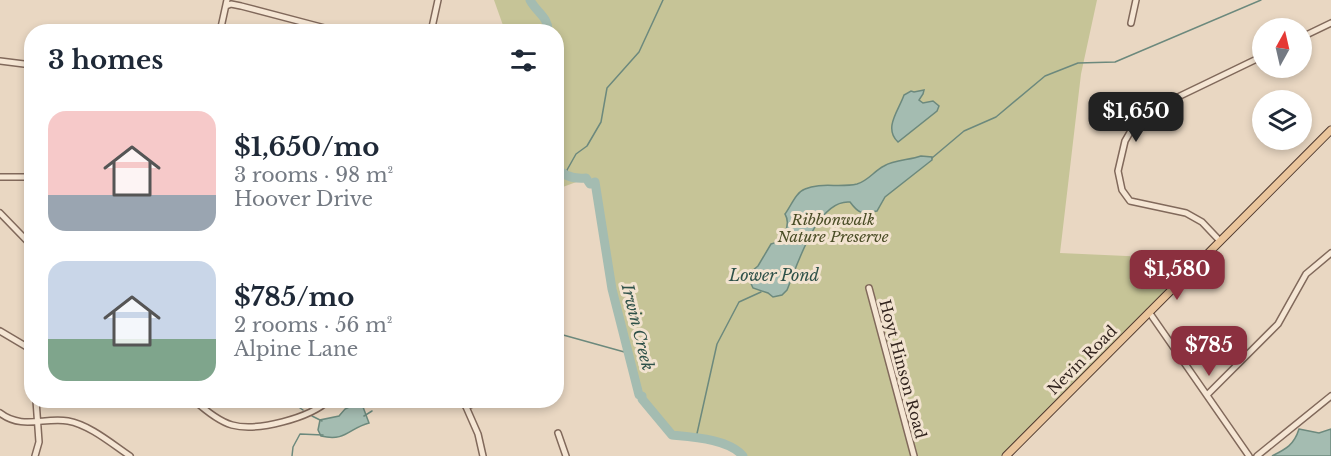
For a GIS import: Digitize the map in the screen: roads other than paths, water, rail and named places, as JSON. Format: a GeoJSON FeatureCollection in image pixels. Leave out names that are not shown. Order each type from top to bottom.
{"type":"FeatureCollection","features":[{"type":"Feature","properties":{"kind":"main road","name":"Nevin Road"},"geometry":{"type":"LineString","coordinates":[[1006,456],[1331,130]]}},
{"type":"Feature","properties":{"kind":"street"},"geometry":{"type":"LineString","coordinates":[[433,24],[438,0]]}},
{"type":"Feature","properties":{"kind":"street"},"geometry":{"type":"LineString","coordinates":[[1131,23],[1136,0]]}},
{"type":"Feature","properties":{"kind":"street"},"geometry":{"type":"LineString","coordinates":[[222,24],[226,3],[310,24]]}},
{"type":"Feature","properties":{"kind":"street"},"geometry":{"type":"LineString","coordinates":[[1312,32],[1331,23]]}},
{"type":"Feature","properties":{"kind":"street"},"geometry":{"type":"LineString","coordinates":[[0,61],[24,63]]}},
{"type":"Feature","properties":{"kind":"street"},"geometry":{"type":"LineString","coordinates":[[1220,241],[1202,222],[1186,213],[1130,201],[1119,184],[1119,160],[1130,130],[1141,117],[1252,61]]}},
{"type":"Feature","properties":{"kind":"street"},"geometry":{"type":"LineString","coordinates":[[0,177],[24,177]]}},
{"type":"Feature","properties":{"kind":"street"},"geometry":{"type":"LineString","coordinates":[[0,213],[24,238]]}},
{"type":"Feature","properties":{"kind":"street"},"geometry":{"type":"LineString","coordinates":[[1207,395],[1274,328],[1306,274],[1331,254]]}},
{"type":"Feature","properties":{"kind":"street","name":"Hoyt Hinson Road"},"geometry":{"type":"LineString","coordinates":[[869,288],[914,456]]}},
{"type":"Feature","properties":{"kind":"street"},"geometry":{"type":"LineString","coordinates":[[1149,312],[1249,456]]}},
{"type":"Feature","properties":{"kind":"street"},"geometry":{"type":"LineString","coordinates":[[0,331],[24,345]]}},
{"type":"Feature","properties":{"kind":"street"},"geometry":{"type":"LineString","coordinates":[[1257,456],[1331,396]]}},
{"type":"Feature","properties":{"kind":"street"},"geometry":{"type":"LineString","coordinates":[[35,456],[39,442],[37,408]]}},
{"type":"Feature","properties":{"kind":"street"},"geometry":{"type":"LineString","coordinates":[[205,408],[223,422],[248,428],[304,416],[319,408]]}},
{"type":"Feature","properties":{"kind":"street"},"geometry":{"type":"LineString","coordinates":[[466,408],[478,434],[483,456]]}},
{"type":"Feature","properties":{"kind":"street"},"geometry":{"type":"LineString","coordinates":[[0,413],[15,422],[61,421],[77,424],[130,456]]}},
{"type":"Feature","properties":{"kind":"street"},"geometry":{"type":"LineString","coordinates":[[558,433],[567,456]]}},
{"type":"Feature","properties":{"kind":"water"},"geometry":{"type":"Polygon","coordinates":[[[924,90],[919,100],[923,103],[933,101],[939,106],[937,111],[898,142],[894,137],[892,125],[904,95],[911,91],[924,90]]]}},
{"type":"Feature","properties":{"kind":"water","name":"Lower Pond"},"geometry":{"type":"Polygon","coordinates":[[[921,156],[932,157],[932,160],[885,197],[877,211],[861,212],[850,202],[838,204],[828,211],[810,236],[787,290],[782,295],[773,297],[753,288],[747,275],[758,266],[771,244],[776,243],[783,236],[787,227],[785,214],[796,196],[802,191],[817,186],[857,184],[888,164],[921,156]]]}},
{"type":"Feature","properties":{"kind":"water"},"geometry":{"type":"Polygon","coordinates":[[[363,408],[369,423],[342,436],[321,436],[318,430],[320,420],[339,416],[345,409],[363,408]]]}},
{"type":"Feature","properties":{"kind":"water"},"geometry":{"type":"Polygon","coordinates":[[[1299,429],[1319,433],[1331,429],[1331,456],[1272,456],[1289,446],[1299,429]]]}},
{"type":"Feature","properties":{"kind":"waterway","name":"Irwin Creek"},"geometry":{"type":"LineString","coordinates":[[530,0],[547,24]]}},
{"type":"Feature","properties":{"kind":"waterway"},"geometry":{"type":"LineString","coordinates":[[569,177],[567,170],[576,154],[587,146],[601,122],[607,88],[639,52],[663,0]]}},
{"type":"Feature","properties":{"kind":"waterway"},"geometry":{"type":"LineString","coordinates":[[932,158],[964,131],[996,117],[1045,76],[1078,63],[1115,62],[1261,0]]}},
{"type":"Feature","properties":{"kind":"waterway","name":"Irwin Creek"},"geometry":{"type":"LineString","coordinates":[[564,174],[586,178],[590,184],[595,182],[612,289],[639,395],[672,435],[720,442],[737,450],[743,456]]}},
{"type":"Feature","properties":{"kind":"waterway"},"geometry":{"type":"LineString","coordinates":[[696,438],[717,344],[739,302],[761,292]]}},
{"type":"Feature","properties":{"kind":"waterway"},"geometry":{"type":"LineString","coordinates":[[564,335],[628,353]]}},
{"type":"Feature","properties":{"kind":"waterway"},"geometry":{"type":"LineString","coordinates":[[364,416],[372,411]]}},
{"type":"Feature","properties":{"kind":"waterway"},"geometry":{"type":"LineString","coordinates":[[312,416],[322,421]]}},
{"type":"Feature","properties":{"kind":"waterway"},"geometry":{"type":"LineString","coordinates":[[292,456],[293,447],[300,434],[323,435]]}},
{"type":"Feature","properties":{"kind":"park label","name":"Ribbonwalk Nature Preserve"},"geometry":{"type":"Point","coordinates":[833,228]}}]}
